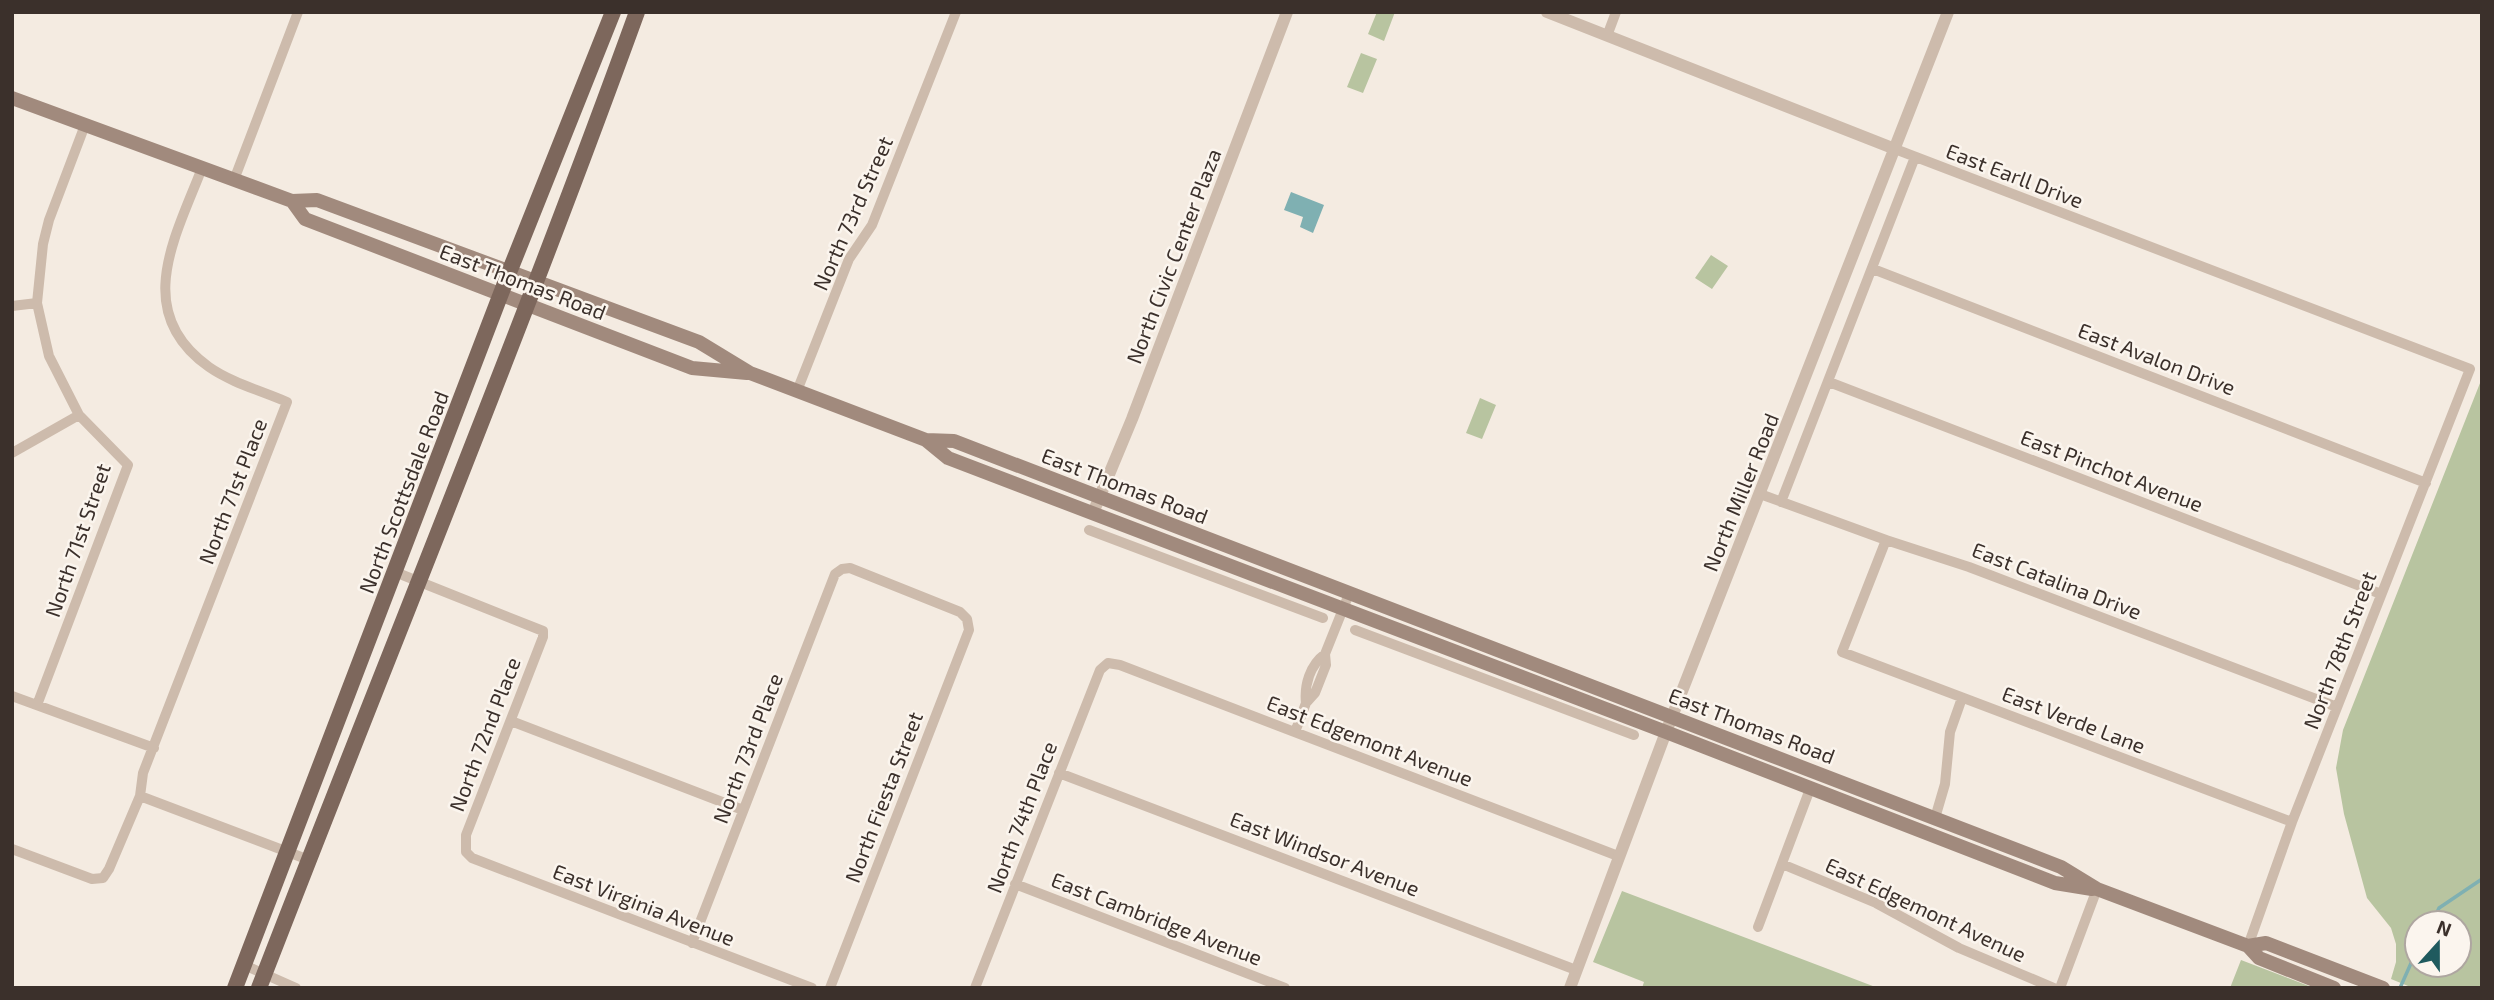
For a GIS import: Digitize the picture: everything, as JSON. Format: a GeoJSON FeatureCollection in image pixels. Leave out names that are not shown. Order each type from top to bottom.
{"type":"FeatureCollection","features":[{"type":"Feature","properties":{"kind":"main road","name":"North Scottsdale Road"},"geometry":{"type":"LineString","coordinates":[[234,988],[500,295],[613,12]]}},
{"type":"Feature","properties":{"kind":"main road"},"geometry":{"type":"LineString","coordinates":[[261,982],[528,305],[637,12]]}},
{"type":"Feature","properties":{"kind":"main road","name":"East Thomas Road"},"geometry":{"type":"LineString","coordinates":[[12,98],[292,201],[317,200],[537,280],[699,342],[750,373],[926,440],[948,458],[1168,542],[1299,601],[1342,610],[1379,631],[1570,704],[1666,732],[2055,883],[2097,889]]}},
{"type":"Feature","properties":{"kind":"main road","name":"East Thomas Road"},"geometry":{"type":"LineString","coordinates":[[292,201],[305,219],[692,368],[750,373]]}},
{"type":"Feature","properties":{"kind":"main road","name":"East Thomas Road"},"geometry":{"type":"LineString","coordinates":[[926,440],[954,441],[2061,867],[2097,889],[2248,946],[2259,958],[2334,988]]}},
{"type":"Feature","properties":{"kind":"main road"},"geometry":{"type":"LineString","coordinates":[[417,515],[441,524]]}},
{"type":"Feature","properties":{"kind":"main road","name":"East Thomas Road"},"geometry":{"type":"LineString","coordinates":[[2248,946],[2266,943],[2383,988]]}},
{"type":"Feature","properties":{"kind":"street"},"geometry":{"type":"LineString","coordinates":[[234,180],[298,12]]}},
{"type":"Feature","properties":{"kind":"street","name":"North 73rd Street"},"geometry":{"type":"LineString","coordinates":[[797,391],[849,259],[872,225],[956,12]]}},
{"type":"Feature","properties":{"kind":"street","name":"North Civic Center Plaza"},"geometry":{"type":"LineString","coordinates":[[1093,513],[1287,12]]}},
{"type":"Feature","properties":{"kind":"street","name":"East Earll Drive"},"geometry":{"type":"LineString","coordinates":[[1547,12],[1895,149],[2470,369]]}},
{"type":"Feature","properties":{"kind":"street"},"geometry":{"type":"LineString","coordinates":[[1607,36],[1616,12]]}},
{"type":"Feature","properties":{"kind":"street","name":"North Miller Road"},"geometry":{"type":"LineString","coordinates":[[1570,988],[1666,732],[1948,12]]}},
{"type":"Feature","properties":{"kind":"street","name":"North 71st Street"},"geometry":{"type":"LineString","coordinates":[[37,705],[128,465],[79,415],[49,356],[37,303],[43,244],[49,220],[85,125]]}},
{"type":"Feature","properties":{"kind":"street","name":"North Miller Road"},"geometry":{"type":"LineString","coordinates":[[1781,502],[1916,157]]}},
{"type":"Feature","properties":{"kind":"street","name":"North 71st Place"},"geometry":{"type":"LineString","coordinates":[[12,849],[92,879],[103,878],[109,869],[140,796],[143,773],[287,402],[211,368],[193,354],[171,319],[165,296],[169,253],[202,168]]}},
{"type":"Feature","properties":{"kind":"street","name":"East Avalon Drive"},"geometry":{"type":"LineString","coordinates":[[1873,269],[2426,483]]}},
{"type":"Feature","properties":{"kind":"street"},"geometry":{"type":"LineString","coordinates":[[12,306],[37,303]]}},
{"type":"Feature","properties":{"kind":"street","name":"North 78th Street"},"geometry":{"type":"LineString","coordinates":[[2248,946],[2292,822],[2470,369]]}},
{"type":"Feature","properties":{"kind":"street","name":"East Pinchot Avenue"},"geometry":{"type":"LineString","coordinates":[[1829,382],[2381,594]]}},
{"type":"Feature","properties":{"kind":"street"},"geometry":{"type":"LineString","coordinates":[[12,453],[79,415]]}},
{"type":"Feature","properties":{"kind":"street","name":"East Catalina Drive"},"geometry":{"type":"LineString","coordinates":[[1760,494],[1969,567],[2337,707]]}},
{"type":"Feature","properties":{"kind":"street","name":"East Thomas Road"},"geometry":{"type":"LineString","coordinates":[[1089,530],[1299,601],[1323,618]]}},
{"type":"Feature","properties":{"kind":"street","name":"East Verde Lane"},"geometry":{"type":"LineString","coordinates":[[1886,540],[1842,652],[2292,822]]}},
{"type":"Feature","properties":{"kind":"street","name":"East Thomas Road"},"geometry":{"type":"LineString","coordinates":[[1163,557],[1168,542]]}},
{"type":"Feature","properties":{"kind":"street","name":"North 73rd Place"},"geometry":{"type":"LineString","coordinates":[[692,943],[835,574],[850,568],[949,607],[960,612],[967,620]]}},
{"type":"Feature","properties":{"kind":"street"},"geometry":{"type":"LineString","coordinates":[[395,572],[417,581]]}},
{"type":"Feature","properties":{"kind":"street"},"geometry":{"type":"LineString","coordinates":[[1299,601],[1307,578]]}},
{"type":"Feature","properties":{"kind":"street","name":"North 72nd Place"},"geometry":{"type":"LineString","coordinates":[[417,581],[543,631],[466,835],[466,852]]}},
{"type":"Feature","properties":{"kind":"street"},"geometry":{"type":"LineString","coordinates":[[1294,732],[1306,703],[1315,693],[1326,665],[1325,654],[1349,593]]}},
{"type":"Feature","properties":{"kind":"street"},"geometry":{"type":"LineString","coordinates":[[1379,631],[1387,608]]}},
{"type":"Feature","properties":{"kind":"street","name":"North Fiesta Street"},"geometry":{"type":"LineString","coordinates":[[830,988],[969,630],[967,620]]}},
{"type":"Feature","properties":{"kind":"street","name":"East Thomas Road"},"geometry":{"type":"LineString","coordinates":[[1354,630],[1379,631]]}},
{"type":"Feature","properties":{"kind":"street","name":"East Edgemont Avenue"},"geometry":{"type":"LineString","coordinates":[[1108,663],[1618,856]]}},
{"type":"Feature","properties":{"kind":"street","name":"North 74th Place"},"geometry":{"type":"LineString","coordinates":[[975,988],[1100,670],[1108,663]]}},
{"type":"Feature","properties":{"kind":"street"},"geometry":{"type":"LineString","coordinates":[[12,695],[154,748]]}},
{"type":"Feature","properties":{"kind":"street"},"geometry":{"type":"LineString","coordinates":[[1935,818],[1945,784],[1950,732],[1962,698]]}},
{"type":"Feature","properties":{"kind":"street","name":"East Thomas Road"},"geometry":{"type":"LineString","coordinates":[[1570,704],[1633,736]]}},
{"type":"Feature","properties":{"kind":"street"},"geometry":{"type":"LineString","coordinates":[[511,721],[743,810]]}},
{"type":"Feature","properties":{"kind":"street","name":"East Windsor Avenue"},"geometry":{"type":"LineString","coordinates":[[1059,772],[1576,970]]}},
{"type":"Feature","properties":{"kind":"street"},"geometry":{"type":"LineString","coordinates":[[1758,926],[1810,789]]}},
{"type":"Feature","properties":{"kind":"street"},"geometry":{"type":"LineString","coordinates":[[140,796],[309,860]]}},
{"type":"Feature","properties":{"kind":"street","name":"East Virginia Avenue"},"geometry":{"type":"LineString","coordinates":[[466,852],[479,862],[812,988]]}},
{"type":"Feature","properties":{"kind":"street","name":"East Edgemont Avenue"},"geometry":{"type":"LineString","coordinates":[[1782,864],[1876,903],[1959,948],[2057,988]]}},
{"type":"Feature","properties":{"kind":"street","name":"East Cambridge Avenue"},"geometry":{"type":"LineString","coordinates":[[1015,884],[1285,988]]}},
{"type":"Feature","properties":{"kind":"street"},"geometry":{"type":"LineString","coordinates":[[2057,988],[2097,889]]}},
{"type":"Feature","properties":{"kind":"street"},"geometry":{"type":"LineString","coordinates":[[244,965],[261,982],[296,988]]}},
{"type":"Feature","properties":{"kind":"green space"},"geometry":{"type":"Polygon","coordinates":[[[1377,12],[1395,12],[1384,41],[1368,34],[1377,12]]]}},
{"type":"Feature","properties":{"kind":"green space"},"geometry":{"type":"Polygon","coordinates":[[[1361,53],[1377,59],[1363,93],[1347,87],[1361,53]]]}},
{"type":"Feature","properties":{"kind":"green space"},"geometry":{"type":"Polygon","coordinates":[[[1711,255],[1728,266],[1712,289],[1695,278],[1711,255]]]}},
{"type":"Feature","properties":{"kind":"green space"},"geometry":{"type":"Polygon","coordinates":[[[2482,378],[2482,988],[2413,988],[2391,979],[2396,962],[2396,944],[2391,928],[2367,898],[2344,814],[2336,768],[2343,730],[2482,378]]]}},
{"type":"Feature","properties":{"kind":"green space"},"geometry":{"type":"Polygon","coordinates":[[[1480,398],[1496,405],[1482,439],[1466,433],[1480,398]]]}},
{"type":"Feature","properties":{"kind":"green space"},"geometry":{"type":"Polygon","coordinates":[[[1622,891],[1878,988],[1642,988],[1644,982],[1593,962],[1622,891]]]}},
{"type":"Feature","properties":{"kind":"green space"},"geometry":{"type":"Polygon","coordinates":[[[2241,960],[2314,988],[2230,988],[2241,960]]]}},
{"type":"Feature","properties":{"kind":"water"},"geometry":{"type":"Polygon","coordinates":[[[1291,192],[1324,205],[1313,233],[1300,227],[1303,217],[1284,210],[1291,192]]]}},
{"type":"Feature","properties":{"kind":"waterway"},"geometry":{"type":"LineString","coordinates":[[2439,909],[2482,879]]}},
{"type":"Feature","properties":{"kind":"waterway"},"geometry":{"type":"LineString","coordinates":[[2400,988],[2404,979]]}}]}
